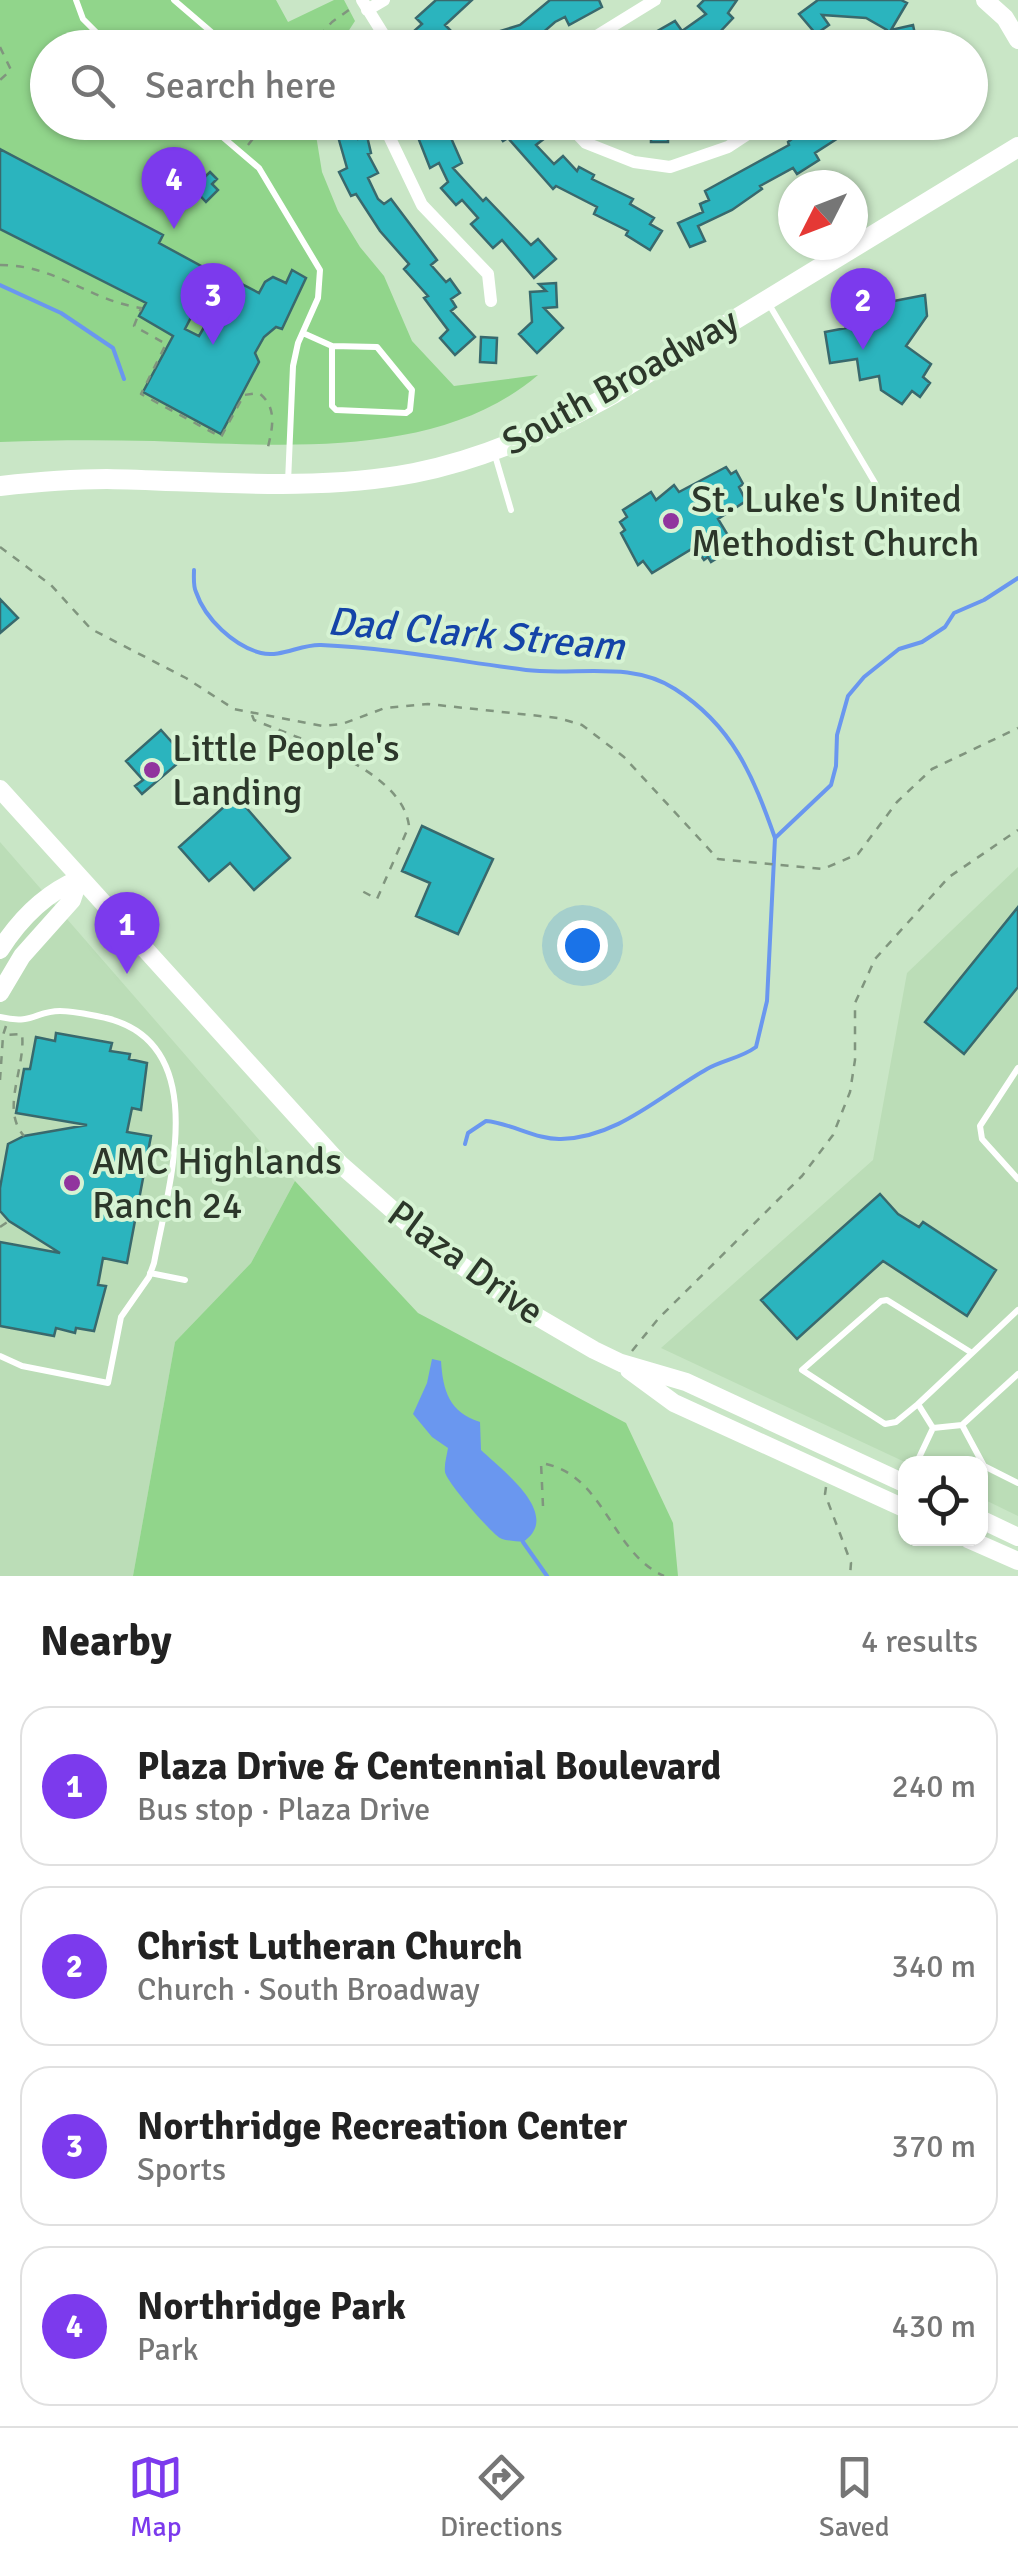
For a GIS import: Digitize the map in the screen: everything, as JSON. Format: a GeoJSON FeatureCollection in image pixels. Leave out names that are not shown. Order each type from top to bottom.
{"type":"FeatureCollection","features":[{"type":"Feature","properties":{"kind":"main road","name":"South Broadway"},"geometry":{"type":"LineString","coordinates":[[0,486],[101,479],[288,484],[410,474],[494,451],[598,402],[1018,147]]}},
{"type":"Feature","properties":{"kind":"street"},"geometry":{"type":"LineString","coordinates":[[381,30],[364,4],[384,0]]}},
{"type":"Feature","properties":{"kind":"street"},"geometry":{"type":"LineString","coordinates":[[607,30],[656,0]]}},
{"type":"Feature","properties":{"kind":"street"},"geometry":{"type":"LineString","coordinates":[[985,0],[1005,18],[1018,40]]}},
{"type":"Feature","properties":{"kind":"street"},"geometry":{"type":"LineString","coordinates":[[391,140],[422,205],[488,274],[490,301]]}},
{"type":"Feature","properties":{"kind":"street"},"geometry":{"type":"LineString","coordinates":[[582,140],[634,162],[670,166],[739,140]]}},
{"type":"Feature","properties":{"kind":"street","name":"Plaza Drive"},"geometry":{"type":"LineString","coordinates":[[0,789],[340,1164],[396,1214],[486,1284],[621,1363],[674,1402],[898,1506]]}},
{"type":"Feature","properties":{"kind":"street"},"geometry":{"type":"LineString","coordinates":[[0,950],[31,912],[61,886],[78,879]]}},
{"type":"Feature","properties":{"kind":"street"},"geometry":{"type":"LineString","coordinates":[[0,992],[22,956],[72,900],[78,879]]}},
{"type":"Feature","properties":{"kind":"street","name":"Plaza Drive"},"geometry":{"type":"LineString","coordinates":[[621,1363],[686,1382],[898,1481]]}},
{"type":"Feature","properties":{"kind":"street"},"geometry":{"type":"LineString","coordinates":[[804,1462],[816,1459],[890,1493],[898,1492]]}},
{"type":"Feature","properties":{"kind":"street"},"geometry":{"type":"LineString","coordinates":[[988,1523],[1018,1537]]}},
{"type":"Feature","properties":{"kind":"street"},"geometry":{"type":"LineString","coordinates":[[985,1546],[1018,1562]]}},
{"type":"Feature","properties":{"kind":"lane"},"geometry":{"type":"LineString","coordinates":[[76,0],[83,19],[94,30]]}},
{"type":"Feature","properties":{"kind":"lane"},"geometry":{"type":"LineString","coordinates":[[174,0],[209,30]]}},
{"type":"Feature","properties":{"kind":"lane"},"geometry":{"type":"LineString","coordinates":[[227,140],[266,177],[320,270],[320,291],[293,366],[288,484]]}},
{"type":"Feature","properties":{"kind":"lane"},"geometry":{"type":"LineString","coordinates":[[767,300],[874,483]]}},
{"type":"Feature","properties":{"kind":"lane"},"geometry":{"type":"LineString","coordinates":[[303,332],[332,346],[377,347],[412,390],[410,410],[336,410],[332,406],[332,346]]}},
{"type":"Feature","properties":{"kind":"lane"},"geometry":{"type":"LineString","coordinates":[[494,451],[511,510]]}},
{"type":"Feature","properties":{"kind":"lane"},"geometry":{"type":"LineString","coordinates":[[0,1356],[22,1366],[108,1383],[121,1318],[150,1273],[174,1153],[174,1090],[163,1058],[140,1033],[105,1018],[57,1010],[21,1022],[4,1018]]}},
{"type":"Feature","properties":{"kind":"lane"},"geometry":{"type":"LineString","coordinates":[[1018,1068],[980,1126],[982,1139],[1018,1179]]}},
{"type":"Feature","properties":{"kind":"lane"},"geometry":{"type":"LineString","coordinates":[[150,1273],[185,1280]]}},
{"type":"Feature","properties":{"kind":"lane"},"geometry":{"type":"LineString","coordinates":[[972,1353],[886,1300],[802,1370],[885,1424],[896,1422],[918,1404],[1018,1310]]}},
{"type":"Feature","properties":{"kind":"lane"},"geometry":{"type":"LineString","coordinates":[[933,1428],[962,1425],[1018,1374]]}},
{"type":"Feature","properties":{"kind":"lane"},"geometry":{"type":"LineString","coordinates":[[918,1404],[933,1428]]}},
{"type":"Feature","properties":{"kind":"lane"},"geometry":{"type":"LineString","coordinates":[[962,1425],[984,1466],[1018,1483]]}},
{"type":"Feature","properties":{"kind":"lane"},"geometry":{"type":"LineString","coordinates":[[920,1456],[933,1428]]}},
{"type":"Feature","properties":{"kind":"path"},"geometry":{"type":"LineString","coordinates":[[325,30],[364,4]]}},
{"type":"Feature","properties":{"kind":"path"},"geometry":{"type":"LineString","coordinates":[[0,48],[11,70],[0,80]]}},
{"type":"Feature","properties":{"kind":"path"},"geometry":{"type":"LineString","coordinates":[[242,152],[252,140]]}},
{"type":"Feature","properties":{"kind":"path"},"geometry":{"type":"LineString","coordinates":[[0,264],[40,269],[116,304],[142,308],[134,326],[166,344],[141,394],[221,437],[244,395],[258,393],[272,407],[268,447]]}},
{"type":"Feature","properties":{"kind":"path"},"geometry":{"type":"LineString","coordinates":[[0,547],[51,585],[90,629],[186,678],[234,709],[323,726],[342,724],[385,708],[428,704],[558,718],[582,725],[624,757],[718,859],[823,869],[858,854],[897,802],[932,769],[1018,728]]}},
{"type":"Feature","properties":{"kind":"path"},"geometry":{"type":"LineString","coordinates":[[252,714],[254,720],[344,758],[387,786],[407,815],[408,826],[377,899],[360,890]]}},
{"type":"Feature","properties":{"kind":"path"},"geometry":{"type":"LineString","coordinates":[[621,1363],[658,1319],[802,1176],[834,1135],[850,1092],[855,1060],[855,1003],[875,958],[949,877],[1018,830]]}},
{"type":"Feature","properties":{"kind":"path"},"geometry":{"type":"LineString","coordinates":[[0,1080],[4,1018]]}},
{"type":"Feature","properties":{"kind":"path"},"geometry":{"type":"LineString","coordinates":[[3,1035],[22,1034],[24,1049],[14,1076],[10,1113],[13,1126],[24,1136]]}},
{"type":"Feature","properties":{"kind":"path"},"geometry":{"type":"LineString","coordinates":[[1,1225],[9,1221]]}},
{"type":"Feature","properties":{"kind":"path"},"geometry":{"type":"LineString","coordinates":[[543,1506],[541,1463],[557,1465],[585,1484],[624,1539],[654,1572],[664,1576]]}},
{"type":"Feature","properties":{"kind":"path"},"geometry":{"type":"LineString","coordinates":[[827,1473],[825,1494],[851,1564],[850,1576]]}},
{"type":"Feature","properties":{"kind":"shaded area"},"geometry":{"type":"Polygon","coordinates":[[[0,842],[295,1181],[251,1263],[175,1342],[133,1576],[0,1576],[0,842]]]}},
{"type":"Feature","properties":{"kind":"shaded area"},"geometry":{"type":"Polygon","coordinates":[[[1018,867],[1018,1516],[988,1501],[988,1456],[898,1459],[661,1348],[873,1160],[907,973],[1018,867]]]}},
{"type":"Feature","properties":{"kind":"green space"},"geometry":{"type":"Polygon","coordinates":[[[0,0],[276,0],[288,22],[334,0],[344,0],[355,21],[349,30],[30,30],[30,140],[317,140],[322,172],[338,211],[384,276],[412,341],[454,386],[538,375],[498,403],[453,422],[405,435],[355,442],[0,442],[0,0]]]}},
{"type":"Feature","properties":{"kind":"green space"},"geometry":{"type":"Polygon","coordinates":[[[295,1181],[418,1313],[626,1423],[673,1523],[678,1576],[133,1576],[175,1342],[251,1263],[295,1181]]]}},
{"type":"Feature","properties":{"kind":"water"},"geometry":{"type":"Polygon","coordinates":[[[432,1359],[441,1361],[446,1391],[455,1406],[480,1422],[481,1450],[515,1481],[533,1507],[534,1531],[523,1542],[500,1538],[469,1506],[445,1472],[448,1448],[432,1437],[413,1414],[427,1383],[432,1359]]]}},
{"type":"Feature","properties":{"kind":"building"},"geometry":{"type":"Polygon","coordinates":[[[436,0],[472,0],[445,25],[450,30],[415,30],[422,24],[416,18],[436,0]]]}},
{"type":"Feature","properties":{"kind":"building"},"geometry":{"type":"Polygon","coordinates":[[[550,0],[599,0],[602,7],[569,25],[565,17],[546,30],[504,30],[520,25],[550,0]]]}},
{"type":"Feature","properties":{"kind":"building"},"geometry":{"type":"Polygon","coordinates":[[[704,0],[737,0],[728,13],[733,18],[722,30],[683,30],[706,14],[698,6],[704,0]]]}},
{"type":"Feature","properties":{"kind":"building"},"geometry":{"type":"Polygon","coordinates":[[[818,0],[907,3],[891,30],[866,18],[822,15],[829,25],[813,30],[799,14],[818,0]]]}},
{"type":"Feature","properties":{"kind":"building"},"geometry":{"type":"Polygon","coordinates":[[[675,21],[681,30],[659,30],[675,21]]]}},
{"type":"Feature","properties":{"kind":"building"},"geometry":{"type":"Polygon","coordinates":[[[339,140],[368,140],[371,153],[368,154],[378,173],[368,178],[378,199],[384,204],[391,199],[437,260],[431,265],[446,282],[450,279],[460,293],[451,299],[456,307],[451,311],[475,337],[455,355],[440,338],[448,330],[424,298],[428,296],[404,269],[409,264],[380,231],[356,194],[351,196],[339,172],[347,168],[339,140]]]}},
{"type":"Feature","properties":{"kind":"building"},"geometry":{"type":"Polygon","coordinates":[[[419,140],[452,140],[462,163],[453,168],[531,245],[538,239],[556,259],[534,278],[502,240],[493,248],[471,224],[478,218],[462,200],[456,205],[441,188],[448,182],[439,163],[430,168],[419,140]]]}},
{"type":"Feature","properties":{"kind":"building"},"geometry":{"type":"Polygon","coordinates":[[[510,140],[542,140],[536,145],[554,164],[563,156],[577,171],[579,167],[594,175],[592,179],[633,199],[630,204],[654,218],[650,224],[662,231],[650,250],[626,235],[628,231],[594,214],[597,207],[556,186],[553,189],[510,140]]]}},
{"type":"Feature","properties":{"kind":"building"},"geometry":{"type":"Polygon","coordinates":[[[791,140],[835,140],[815,153],[819,160],[803,170],[778,170],[778,176],[732,210],[698,226],[705,241],[690,247],[678,223],[703,212],[700,204],[709,200],[705,191],[789,145],[791,140]]]}},
{"type":"Feature","properties":{"kind":"building"},"geometry":{"type":"Polygon","coordinates":[[[0,149],[163,235],[159,243],[214,273],[185,329],[199,336],[232,279],[259,293],[273,277],[286,283],[292,270],[306,278],[282,329],[276,327],[264,337],[255,353],[259,362],[221,434],[143,392],[173,336],[139,316],[146,303],[0,229],[0,149]]]}},
{"type":"Feature","properties":{"kind":"building"},"geometry":{"type":"Polygon","coordinates":[[[210,172],[217,179],[212,184],[218,190],[206,202],[193,188],[210,172]]]}},
{"type":"Feature","properties":{"kind":"building"},"geometry":{"type":"Polygon","coordinates":[[[556,283],[557,307],[544,308],[563,328],[537,353],[519,334],[532,322],[530,292],[546,291],[539,284],[556,283]]]}},
{"type":"Feature","properties":{"kind":"building"},"geometry":{"type":"Polygon","coordinates":[[[925,295],[927,316],[906,346],[931,364],[923,377],[930,383],[920,397],[912,391],[902,404],[881,390],[879,376],[860,380],[857,359],[830,363],[825,332],[846,328],[843,317],[862,314],[861,308],[868,306],[925,295]]]}},
{"type":"Feature","properties":{"kind":"building"},"geometry":{"type":"Polygon","coordinates":[[[481,337],[497,338],[496,363],[480,362],[481,337]]]}},
{"type":"Feature","properties":{"kind":"building","name":"St. Luke's United Methodist Church"},"geometry":{"type":"Polygon","coordinates":[[[726,467],[731,474],[736,471],[746,501],[718,519],[732,542],[728,545],[730,550],[711,562],[708,557],[704,560],[695,547],[652,573],[643,561],[638,565],[621,533],[625,530],[620,522],[627,517],[623,510],[651,492],[656,500],[674,485],[679,492],[726,467]]]}},
{"type":"Feature","properties":{"kind":"building"},"geometry":{"type":"Polygon","coordinates":[[[0,599],[18,618],[0,633],[0,599]]]}},
{"type":"Feature","properties":{"kind":"building","name":"Little People's Landing"},"geometry":{"type":"Polygon","coordinates":[[[161,730],[185,757],[142,794],[135,786],[143,780],[126,761],[161,730]]]}},
{"type":"Feature","properties":{"kind":"building"},"geometry":{"type":"Polygon","coordinates":[[[236,796],[290,858],[254,890],[230,863],[209,881],[179,847],[236,796]]]}},
{"type":"Feature","properties":{"kind":"building"},"geometry":{"type":"Polygon","coordinates":[[[422,826],[493,859],[458,934],[416,916],[430,883],[402,871],[422,826]]]}},
{"type":"Feature","properties":{"kind":"building"},"geometry":{"type":"Polygon","coordinates":[[[1018,907],[1018,987],[964,1054],[925,1022],[1018,907]]]}},
{"type":"Feature","properties":{"kind":"building","name":"AMC Highlands Ranch 24"},"geometry":{"type":"Polygon","coordinates":[[[56,1033],[112,1043],[110,1051],[130,1054],[129,1059],[147,1063],[141,1110],[132,1108],[127,1132],[151,1136],[127,1263],[103,1258],[98,1285],[106,1286],[94,1331],[76,1328],[75,1333],[56,1328],[54,1336],[0,1326],[0,1242],[60,1253],[9,1221],[0,1211],[0,1188],[8,1144],[24,1136],[87,1125],[16,1113],[24,1069],[30,1069],[36,1037],[55,1041],[56,1033]]]}},
{"type":"Feature","properties":{"kind":"building"},"geometry":{"type":"Polygon","coordinates":[[[880,1194],[898,1214],[919,1227],[923,1222],[996,1270],[967,1316],[883,1261],[797,1339],[761,1300],[880,1194]]]}},
{"type":"Feature","properties":{"kind":"waterway","name":"Dad Clark Stream"},"geometry":{"type":"LineString","coordinates":[[0,285],[61,313],[113,348],[124,379]]}},
{"type":"Feature","properties":{"kind":"waterway","name":"Dad Clark Stream"},"geometry":{"type":"LineString","coordinates":[[194,570],[195,590],[213,621],[231,638],[261,653],[276,654],[314,645],[347,647],[526,670],[621,672],[658,680],[695,703],[726,736],[749,773],[775,838]]}},
{"type":"Feature","properties":{"kind":"waterway"},"geometry":{"type":"LineString","coordinates":[[465,1144],[468,1133],[486,1121],[552,1139],[601,1131],[638,1113],[707,1069],[756,1047],[767,1001],[775,838],[831,785],[837,735],[848,696],[864,677],[899,649],[922,642],[945,627],[954,613],[1018,578]]}},
{"type":"Feature","properties":{"kind":"waterway"},"geometry":{"type":"LineString","coordinates":[[523,1542],[547,1576]]}},
{"type":"Feature","properties":{"kind":"place","name":"Northridge Park"},"geometry":{"type":"Point","coordinates":[174,229]}},
{"type":"Feature","properties":{"kind":"place","name":"Northridge Recreation Center"},"geometry":{"type":"Point","coordinates":[213,345]}},
{"type":"Feature","properties":{"kind":"place","name":"Christ Lutheran Church"},"geometry":{"type":"Point","coordinates":[863,350]}},
{"type":"Feature","properties":{"kind":"place","name":"St. Luke's United Methodist Church"},"geometry":{"type":"Point","coordinates":[671,521]}},
{"type":"Feature","properties":{"kind":"place","name":"Little People's Landing"},"geometry":{"type":"Point","coordinates":[152,770]}},
{"type":"Feature","properties":{"kind":"place","name":"Plaza Drive & Centennial Boulevard"},"geometry":{"type":"Point","coordinates":[127,974]}},
{"type":"Feature","properties":{"kind":"place","name":"AMC Highlands Ranch 24"},"geometry":{"type":"Point","coordinates":[72,1183]}}]}
